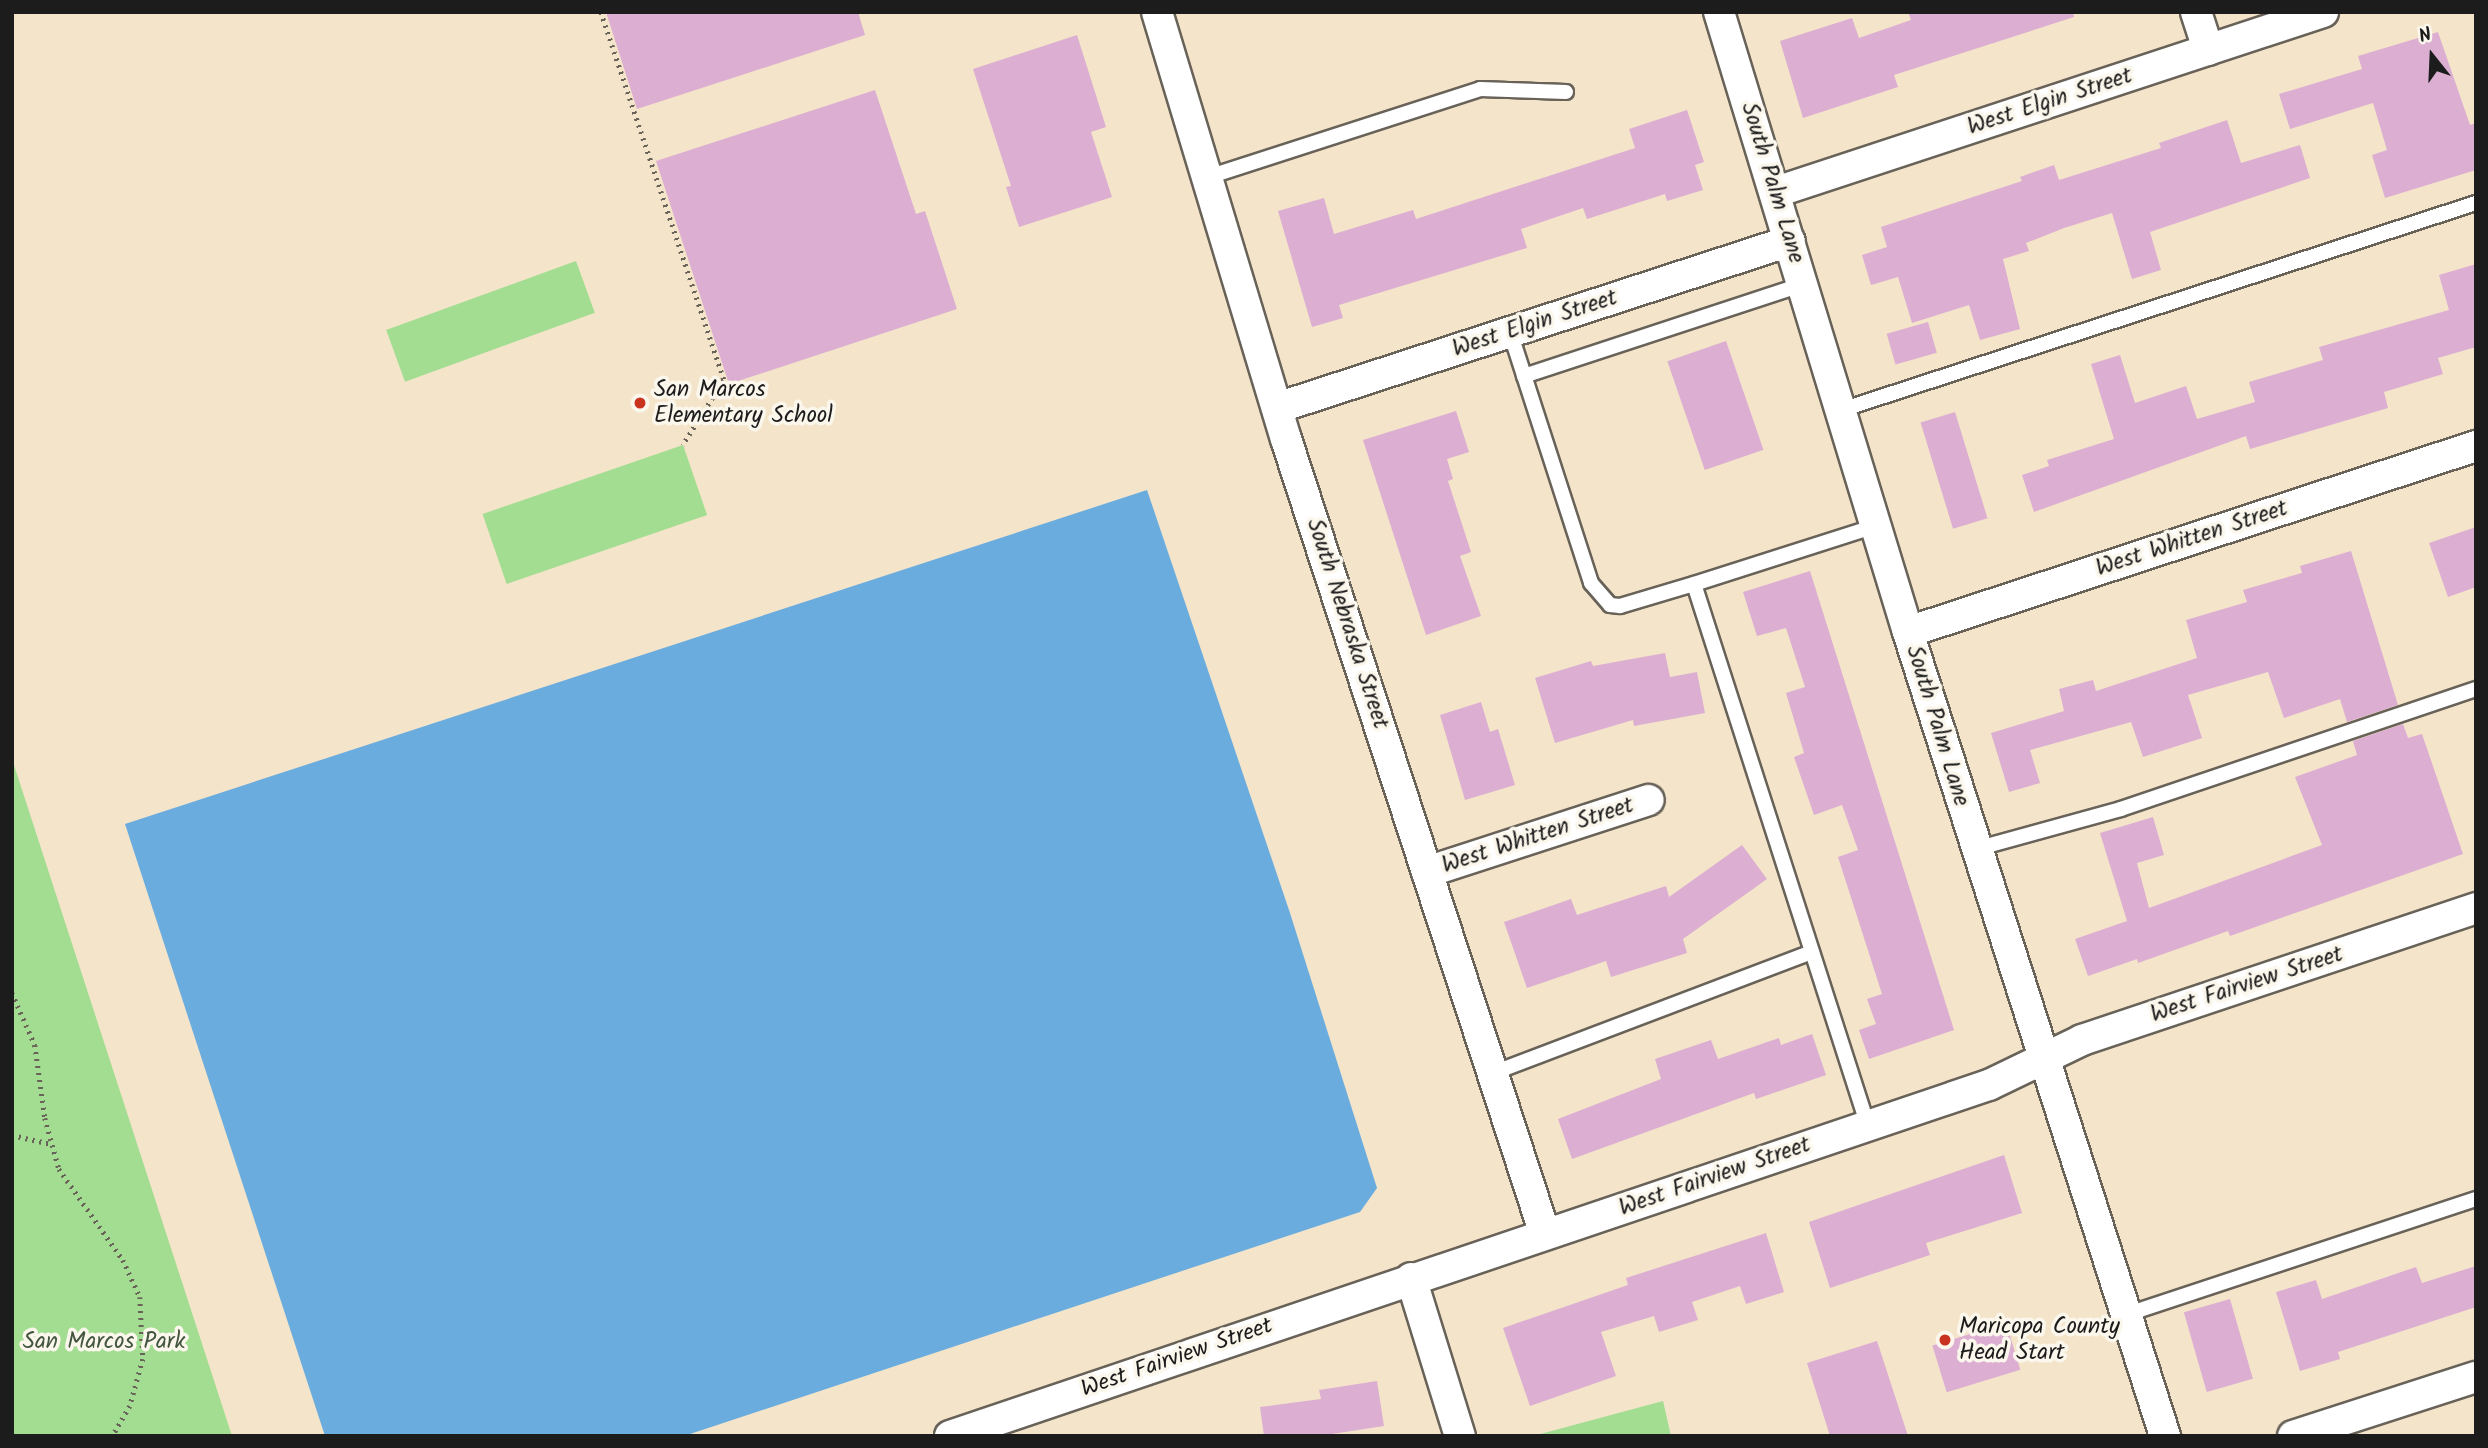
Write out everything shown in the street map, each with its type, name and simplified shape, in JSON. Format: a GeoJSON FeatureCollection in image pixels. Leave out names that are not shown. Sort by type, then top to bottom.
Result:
{"type":"FeatureCollection","features":[{"type":"Feature","properties":{"kind":"street","name":"South Nebraska Street"},"geometry":{"type":"LineString","coordinates":[[1157,12],[1280,407],[1286,439],[1545,1234]]}},
{"type":"Feature","properties":{"kind":"street","name":"South Palm Lane"},"geometry":{"type":"LineString","coordinates":[[1719,12],[1908,632],[2165,1436]]}},
{"type":"Feature","properties":{"kind":"street"},"geometry":{"type":"LineString","coordinates":[[2196,12],[2208,50]]}},
{"type":"Feature","properties":{"kind":"street","name":"West Elgin Street"},"geometry":{"type":"LineString","coordinates":[[1776,192],[2323,12]]}},
{"type":"Feature","properties":{"kind":"street","name":"West Elgin Street"},"geometry":{"type":"LineString","coordinates":[[1280,407],[1790,241]]}},
{"type":"Feature","properties":{"kind":"street","name":"West Whitten Street"},"geometry":{"type":"LineString","coordinates":[[1908,632],[2476,446]]}},
{"type":"Feature","properties":{"kind":"street","name":"West Whitten Street"},"geometry":{"type":"LineString","coordinates":[[1427,872],[1649,800]]}},
{"type":"Feature","properties":{"kind":"street","name":"West Fairview Street"},"geometry":{"type":"LineString","coordinates":[[950,1436],[1410,1278],[1989,1085],[2082,1040],[2476,908]]}},
{"type":"Feature","properties":{"kind":"street"},"geometry":{"type":"LineString","coordinates":[[1410,1278],[1460,1436]]}},
{"type":"Feature","properties":{"kind":"street"},"geometry":{"type":"LineString","coordinates":[[2292,1436],[2476,1377]]}},
{"type":"Feature","properties":{"kind":"lane"},"geometry":{"type":"LineString","coordinates":[[1208,177],[1480,89],[1566,92]]}},
{"type":"Feature","properties":{"kind":"lane"},"geometry":{"type":"LineString","coordinates":[[1841,410],[2476,203]]}},
{"type":"Feature","properties":{"kind":"lane"},"geometry":{"type":"LineString","coordinates":[[1524,376],[1803,284]]}},
{"type":"Feature","properties":{"kind":"lane"},"geometry":{"type":"LineString","coordinates":[[1510,332],[1591,583],[1610,605],[1620,606],[1876,526]]}},
{"type":"Feature","properties":{"kind":"lane"},"geometry":{"type":"LineString","coordinates":[[1694,584],[1868,1126]]}},
{"type":"Feature","properties":{"kind":"lane"},"geometry":{"type":"LineString","coordinates":[[1976,849],[2121,809],[2476,689]]}},
{"type":"Feature","properties":{"kind":"lane"},"geometry":{"type":"LineString","coordinates":[[1493,1073],[1812,952]]}},
{"type":"Feature","properties":{"kind":"lane"},"geometry":{"type":"LineString","coordinates":[[2125,1315],[2476,1199]]}},
{"type":"Feature","properties":{"kind":"path"},"geometry":{"type":"LineString","coordinates":[[601,12],[724,380],[683,445]]}},
{"type":"Feature","properties":{"kind":"path"},"geometry":{"type":"LineString","coordinates":[[12,993],[35,1045],[51,1144],[75,1197],[123,1259],[141,1297],[143,1359],[130,1406],[113,1436]]}},
{"type":"Feature","properties":{"kind":"path"},"geometry":{"type":"LineString","coordinates":[[12,1135],[51,1144]]}},
{"type":"Feature","properties":{"kind":"green space"},"geometry":{"type":"Polygon","coordinates":[[[576,261],[595,313],[405,382],[386,330],[576,261]]]}},
{"type":"Feature","properties":{"kind":"green space"},"geometry":{"type":"Polygon","coordinates":[[[683,445],[707,515],[507,584],[483,514],[683,445]]]}},
{"type":"Feature","properties":{"kind":"green space","name":"San Marcos Park"},"geometry":{"type":"Polygon","coordinates":[[[12,759],[232,1436],[12,1436],[12,759]]]}},
{"type":"Feature","properties":{"kind":"green space"},"geometry":{"type":"Polygon","coordinates":[[[1663,1401],[1671,1436],[1533,1436],[1663,1401]]]}},
{"type":"Feature","properties":{"kind":"water"},"geometry":{"type":"Polygon","coordinates":[[[1147,490],[1290,913],[1377,1188],[1360,1212],[684,1436],[325,1436],[125,824],[1147,490]]]}},
{"type":"Feature","properties":{"kind":"building"},"geometry":{"type":"Polygon","coordinates":[[[606,12],[858,12],[865,35],[637,109],[606,12]]]}},
{"type":"Feature","properties":{"kind":"building"},"geometry":{"type":"Polygon","coordinates":[[[1908,12],[2073,12],[2074,17],[1894,75],[1898,87],[1803,118],[1780,41],[1852,18],[1859,38],[1911,20],[1908,12]]]}},
{"type":"Feature","properties":{"kind":"building"},"geometry":{"type":"Polygon","coordinates":[[[2438,32],[2470,125],[2476,123],[2476,170],[2385,198],[2372,155],[2387,150],[2373,103],[2290,129],[2279,94],[2362,69],[2358,56],[2438,32]]]}},
{"type":"Feature","properties":{"kind":"building"},"geometry":{"type":"Polygon","coordinates":[[[1077,35],[1106,127],[1091,132],[1112,197],[1019,227],[1006,187],[1011,186],[973,69],[1077,35]]]}},
{"type":"Feature","properties":{"kind":"building"},"geometry":{"type":"Polygon","coordinates":[[[875,90],[916,214],[925,211],[957,309],[729,384],[656,161],[875,90]]]}},
{"type":"Feature","properties":{"kind":"building"},"geometry":{"type":"Polygon","coordinates":[[[1687,110],[1704,162],[1695,165],[1703,190],[1667,201],[1665,194],[1587,219],[1583,208],[1521,229],[1527,248],[1339,305],[1343,318],[1312,327],[1278,211],[1324,198],[1334,234],[1413,210],[1416,219],[1635,148],[1629,129],[1687,110]]]}},
{"type":"Feature","properties":{"kind":"building"},"geometry":{"type":"Polygon","coordinates":[[[2227,120],[2241,163],[2300,145],[2310,178],[2150,232],[2161,270],[2132,279],[2112,213],[2064,228],[2026,243],[2029,251],[2003,259],[2020,329],[1980,340],[1969,305],[1912,323],[1898,277],[1871,285],[1862,255],[1887,247],[1881,227],[2022,181],[2020,177],[2054,165],[2059,180],[2161,148],[2159,143],[2227,120]]]}},
{"type":"Feature","properties":{"kind":"building"},"geometry":{"type":"Polygon","coordinates":[[[2476,264],[2476,347],[2438,358],[2443,374],[2384,392],[2388,408],[2250,449],[2246,436],[2034,512],[2022,475],[2049,466],[2047,460],[2114,439],[2091,364],[2120,355],[2135,403],[2186,386],[2197,419],[2255,402],[2249,382],[2323,360],[2319,347],[2449,310],[2439,275],[2476,264]]]}},
{"type":"Feature","properties":{"kind":"building"},"geometry":{"type":"Polygon","coordinates":[[[1928,322],[1937,353],[1895,365],[1887,334],[1928,322]]]}},
{"type":"Feature","properties":{"kind":"building"},"geometry":{"type":"Polygon","coordinates":[[[1726,341],[1763,450],[1705,470],[1667,361],[1726,341]]]}},
{"type":"Feature","properties":{"kind":"building"},"geometry":{"type":"Polygon","coordinates":[[[1456,411],[1469,452],[1447,459],[1453,479],[1448,481],[1471,552],[1460,556],[1481,616],[1426,635],[1363,440],[1456,411]]]}},
{"type":"Feature","properties":{"kind":"building"},"geometry":{"type":"Polygon","coordinates":[[[1955,412],[1987,518],[1953,529],[1921,423],[1955,412]]]}},
{"type":"Feature","properties":{"kind":"building"},"geometry":{"type":"Polygon","coordinates":[[[2476,527],[2476,587],[2448,597],[2429,543],[2476,527]]]}},
{"type":"Feature","properties":{"kind":"building"},"geometry":{"type":"Polygon","coordinates":[[[2351,551],[2398,705],[2347,722],[2340,699],[2284,718],[2268,672],[2188,695],[2202,738],[2143,757],[2131,722],[2030,750],[2040,783],[2009,792],[1991,733],[2064,711],[2059,689],[2093,680],[2096,691],[2197,658],[2186,620],[2247,602],[2243,590],[2302,573],[2300,566],[2351,551]]]}},
{"type":"Feature","properties":{"kind":"building"},"geometry":{"type":"Polygon","coordinates":[[[1810,571],[1954,1030],[1869,1059],[1859,1030],[1876,1024],[1867,999],[1882,994],[1838,857],[1858,850],[1842,805],[1814,815],[1794,757],[1804,753],[1786,693],[1805,687],[1786,628],[1757,636],[1743,592],[1810,571]]]}},
{"type":"Feature","properties":{"kind":"building"},"geometry":{"type":"Polygon","coordinates":[[[1665,653],[1670,677],[1697,672],[1705,713],[1634,726],[1633,720],[1555,743],[1535,678],[1591,661],[1593,666],[1665,653]]]}},
{"type":"Feature","properties":{"kind":"building"},"geometry":{"type":"Polygon","coordinates":[[[1481,702],[1490,732],[1498,729],[1515,785],[1465,800],[1440,715],[1481,702]]]}},
{"type":"Feature","properties":{"kind":"building"},"geometry":{"type":"Polygon","coordinates":[[[2403,724],[2408,738],[2422,734],[2463,854],[2230,936],[2228,931],[2138,963],[2137,959],[2088,976],[2075,939],[2127,921],[2100,833],[2153,817],[2164,855],[2137,863],[2149,908],[2322,845],[2295,777],[2357,755],[2353,741],[2403,724]]]}},
{"type":"Feature","properties":{"kind":"building"},"geometry":{"type":"Polygon","coordinates":[[[1742,845],[1767,879],[1683,939],[1687,953],[1611,977],[1606,961],[1527,988],[1504,922],[1571,899],[1577,915],[1666,886],[1669,897],[1742,845]]]}},
{"type":"Feature","properties":{"kind":"building"},"geometry":{"type":"Polygon","coordinates":[[[1812,1034],[1826,1075],[1756,1099],[1754,1093],[1572,1159],[1558,1119],[1661,1079],[1655,1059],[1711,1040],[1718,1059],[1779,1038],[1781,1045],[1812,1034]]]}},
{"type":"Feature","properties":{"kind":"building"},"geometry":{"type":"Polygon","coordinates":[[[2004,1155],[2022,1213],[1926,1243],[1930,1255],[1830,1288],[1809,1222],[2004,1155]]]}},
{"type":"Feature","properties":{"kind":"building"},"geometry":{"type":"Polygon","coordinates":[[[1766,1233],[1784,1292],[1746,1304],[1740,1286],[1692,1302],[1698,1320],[1659,1332],[1654,1316],[1601,1332],[1616,1376],[1530,1406],[1503,1328],[1628,1285],[1626,1278],[1766,1233]]]}},
{"type":"Feature","properties":{"kind":"building"},"geometry":{"type":"Polygon","coordinates":[[[2476,1266],[2476,1307],[2338,1352],[2340,1359],[2300,1371],[2276,1292],[2316,1280],[2322,1299],[2416,1267],[2422,1283],[2476,1266]]]}},
{"type":"Feature","properties":{"kind":"building"},"geometry":{"type":"Polygon","coordinates":[[[2230,1299],[2253,1379],[2207,1392],[2184,1312],[2230,1299]]]}},
{"type":"Feature","properties":{"kind":"building"},"geometry":{"type":"Polygon","coordinates":[[[2006,1323],[2020,1370],[1947,1392],[1932,1346],[2006,1323]]]}},
{"type":"Feature","properties":{"kind":"building"},"geometry":{"type":"Polygon","coordinates":[[[1877,1341],[1908,1436],[1830,1436],[1807,1363],[1877,1341]]]}},
{"type":"Feature","properties":{"kind":"building"},"geometry":{"type":"Polygon","coordinates":[[[1377,1381],[1384,1426],[1319,1436],[1264,1436],[1260,1407],[1321,1399],[1319,1390],[1377,1381]]]}},
{"type":"Feature","properties":{"kind":"place","name":"San Marcos Elementary School"},"geometry":{"type":"Point","coordinates":[640,403]}},
{"type":"Feature","properties":{"kind":"place","name":"Maricopa County Head Start"},"geometry":{"type":"Point","coordinates":[1945,1340]}}]}
